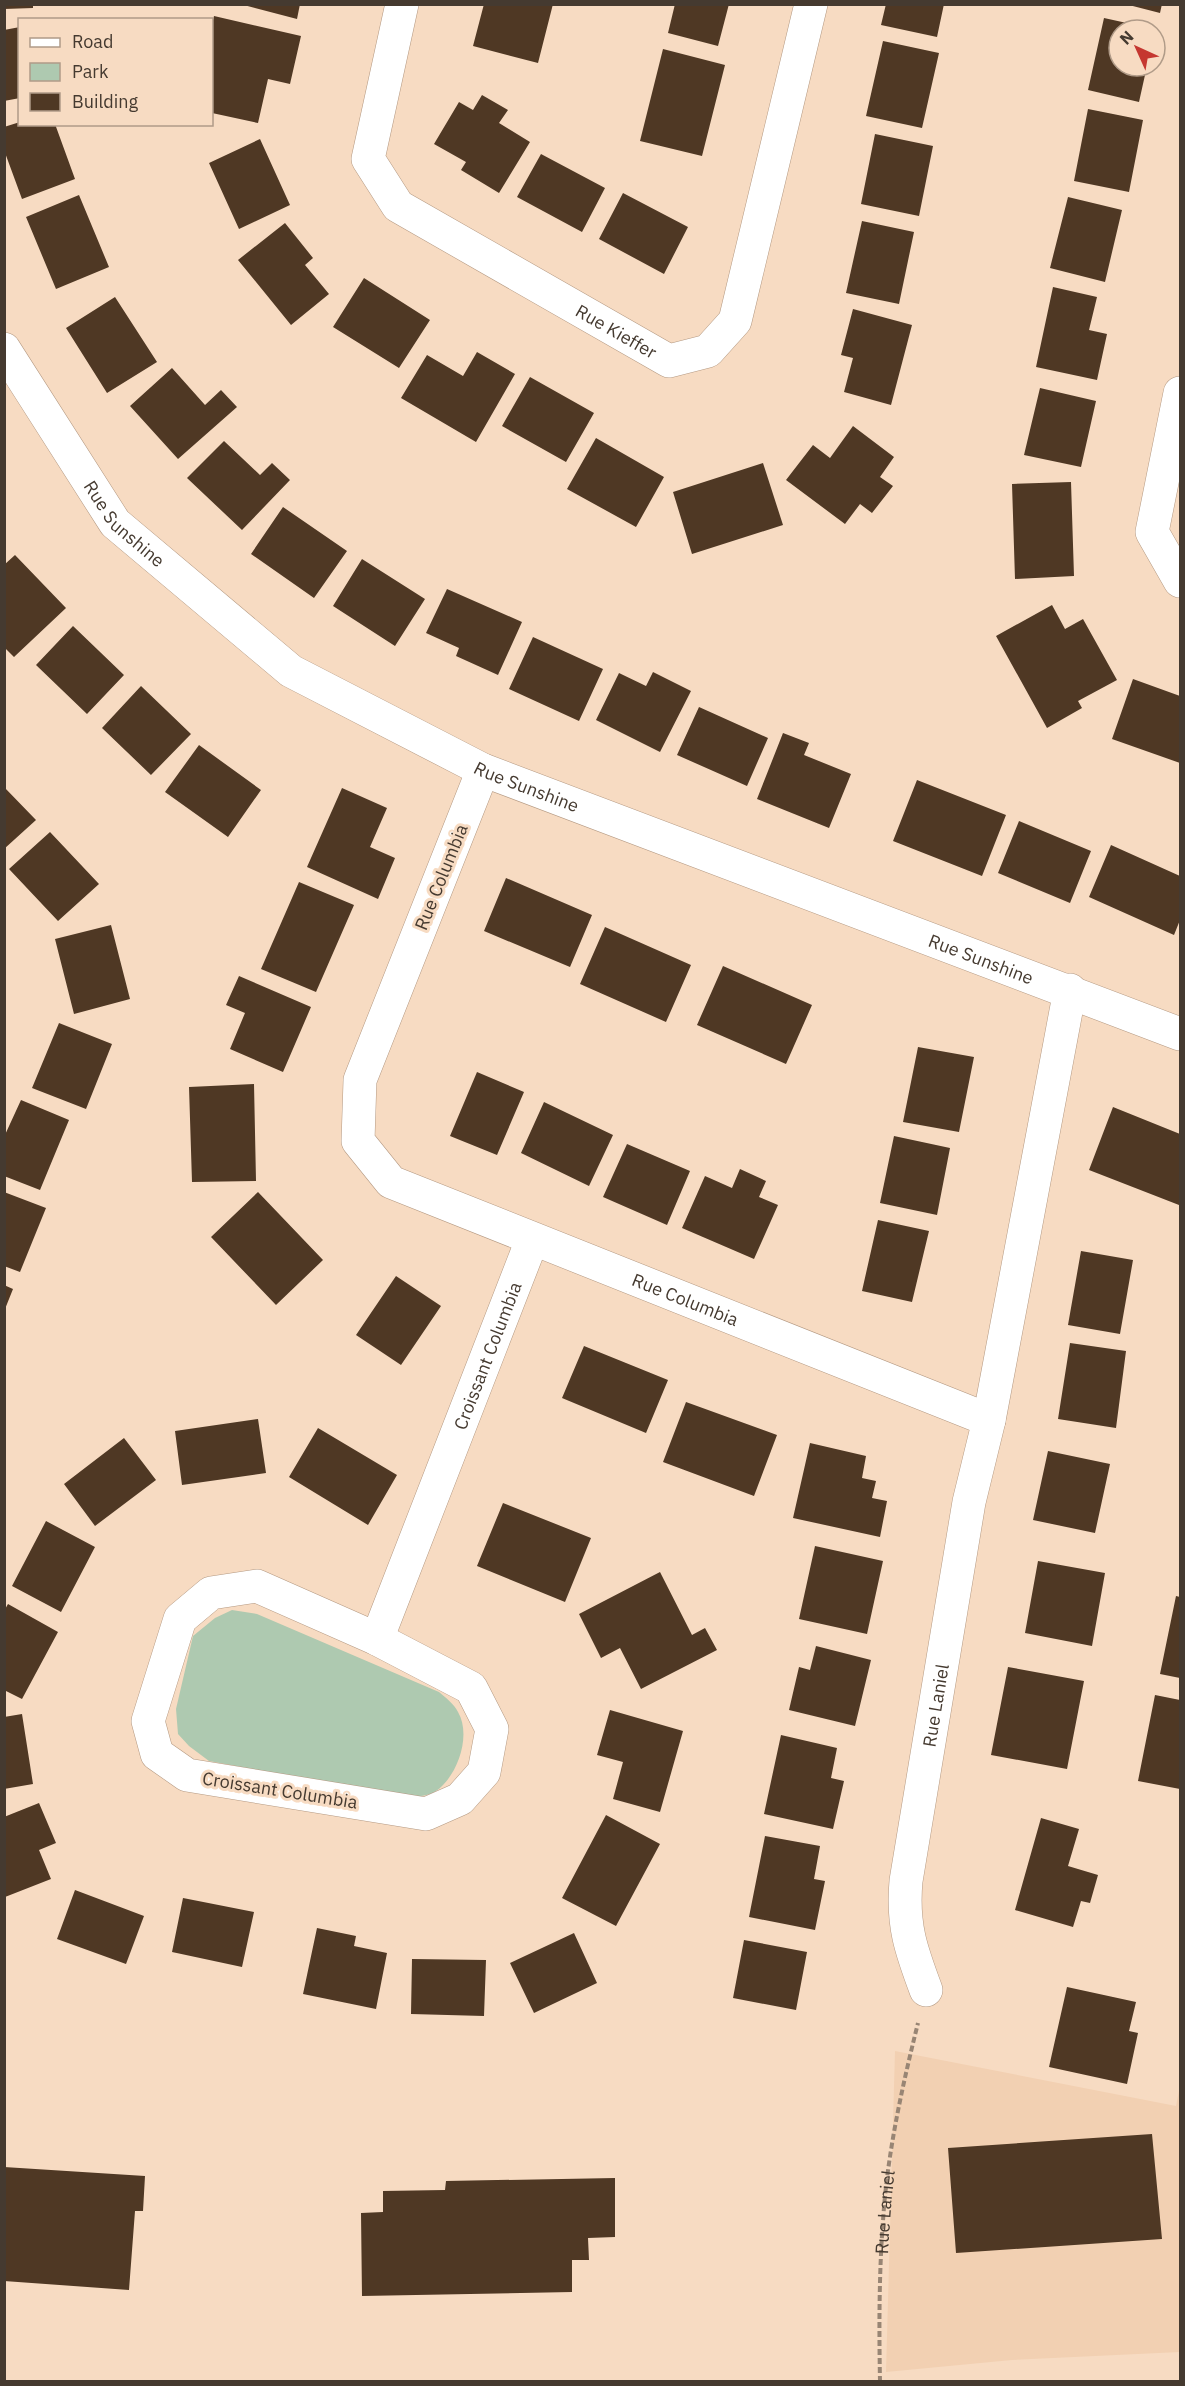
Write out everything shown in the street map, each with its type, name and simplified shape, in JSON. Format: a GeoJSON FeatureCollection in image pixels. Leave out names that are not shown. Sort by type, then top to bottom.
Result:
{"type":"FeatureCollection","features":[{"type":"Feature","properties":{"kind":"street","name":"Rue Kieffer"},"geometry":{"type":"LineString","coordinates":[[402,4],[368,159],[398,206],[669,361],[708,351],[735,321],[811,4]]}},
{"type":"Feature","properties":{"kind":"street","name":"Rue Sunshine"},"geometry":{"type":"LineString","coordinates":[[4,349],[115,524],[291,671],[483,770],[1070,990],[1180,1034]]}},
{"type":"Feature","properties":{"kind":"street"},"geometry":{"type":"LineString","coordinates":[[1180,393],[1152,532],[1180,581]]}},
{"type":"Feature","properties":{"kind":"street","name":"Rue Columbia"},"geometry":{"type":"LineString","coordinates":[[483,770],[360,1080],[358,1141],[391,1182],[989,1420]]}},
{"type":"Feature","properties":{"kind":"street"},"geometry":{"type":"LineString","coordinates":[[989,1420],[1070,990]]}},
{"type":"Feature","properties":{"kind":"street","name":"Croissant Columbia"},"geometry":{"type":"LineString","coordinates":[[376,1639],[532,1240]]}},
{"type":"Feature","properties":{"kind":"street","name":"Rue Laniel"},"geometry":{"type":"LineString","coordinates":[[927,1990],[908,1941],[904,1902],[906,1881],[969,1502],[989,1420]]}},
{"type":"Feature","properties":{"kind":"street","name":"Croissant Columbia"},"geometry":{"type":"LineString","coordinates":[[257,1586],[376,1639],[471,1688],[492,1729],[484,1772],[459,1799],[426,1814],[187,1775],[157,1754],[148,1721],[180,1619],[211,1593],[257,1586]]}},
{"type":"Feature","properties":{"kind":"path","name":"Rue Laniel"},"geometry":{"type":"LineString","coordinates":[[880,2382],[879,2291],[884,2212],[890,2156],[913,2046]]}},
{"type":"Feature","properties":{"kind":"shaded area"},"geometry":{"type":"Polygon","coordinates":[[[895,2051],[1176,2106],[1180,2086],[1180,2352],[1012,2360],[886,2372],[895,2051]]]}},
{"type":"Feature","properties":{"kind":"green space"},"geometry":{"type":"Polygon","coordinates":[[[232,1610],[257,1614],[439,1692],[450,1701],[462,1722],[463,1744],[456,1766],[444,1785],[433,1793],[409,1798],[209,1761],[189,1746],[178,1734],[176,1709],[193,1636],[215,1618],[232,1610]]]}},
{"type":"Feature","properties":{"kind":"building"},"geometry":{"type":"Polygon","coordinates":[[[4,4],[33,4],[33,8],[4,9],[4,4]]]}},
{"type":"Feature","properties":{"kind":"building"},"geometry":{"type":"Polygon","coordinates":[[[240,4],[300,4],[297,19],[240,4]]]}},
{"type":"Feature","properties":{"kind":"building"},"geometry":{"type":"Polygon","coordinates":[[[484,4],[553,4],[538,63],[473,46],[484,4]]]}},
{"type":"Feature","properties":{"kind":"building"},"geometry":{"type":"Polygon","coordinates":[[[675,4],[729,4],[718,46],[668,33],[675,4]]]}},
{"type":"Feature","properties":{"kind":"building"},"geometry":{"type":"Polygon","coordinates":[[[886,4],[944,4],[937,37],[881,25],[886,4]]]}},
{"type":"Feature","properties":{"kind":"building"},"geometry":{"type":"Polygon","coordinates":[[[1125,4],[1162,4],[1160,13],[1125,4]]]}},
{"type":"Feature","properties":{"kind":"building"},"geometry":{"type":"Polygon","coordinates":[[[214,16],[301,36],[290,84],[268,79],[258,123],[213,113],[214,16]]]}},
{"type":"Feature","properties":{"kind":"building"},"geometry":{"type":"Polygon","coordinates":[[[1104,18],[1107,19],[1107,78],[1144,78],[1139,102],[1088,90],[1104,18]]]}},
{"type":"Feature","properties":{"kind":"building"},"geometry":{"type":"Polygon","coordinates":[[[18,27],[18,98],[4,101],[4,30],[18,27]]]}},
{"type":"Feature","properties":{"kind":"building"},"geometry":{"type":"Polygon","coordinates":[[[883,41],[939,53],[922,128],[866,116],[883,41]]]}},
{"type":"Feature","properties":{"kind":"building"},"geometry":{"type":"Polygon","coordinates":[[[663,49],[725,65],[702,156],[640,141],[663,49]]]}},
{"type":"Feature","properties":{"kind":"building"},"geometry":{"type":"Polygon","coordinates":[[[482,95],[508,110],[499,123],[530,142],[499,193],[461,170],[466,162],[434,144],[459,102],[473,110],[482,95]]]}},
{"type":"Feature","properties":{"kind":"building"},"geometry":{"type":"Polygon","coordinates":[[[1088,109],[1143,120],[1129,192],[1074,181],[1088,109]]]}},
{"type":"Feature","properties":{"kind":"building"},"geometry":{"type":"Polygon","coordinates":[[[18,123],[18,126],[56,126],[75,179],[22,199],[4,150],[4,127],[18,123]]]}},
{"type":"Feature","properties":{"kind":"building"},"geometry":{"type":"Polygon","coordinates":[[[875,134],[933,146],[919,216],[861,204],[875,134]]]}},
{"type":"Feature","properties":{"kind":"building"},"geometry":{"type":"Polygon","coordinates":[[[260,139],[290,205],[239,229],[209,163],[260,139]]]}},
{"type":"Feature","properties":{"kind":"building"},"geometry":{"type":"Polygon","coordinates":[[[541,154],[605,188],[582,232],[517,197],[541,154]]]}},
{"type":"Feature","properties":{"kind":"building"},"geometry":{"type":"Polygon","coordinates":[[[623,193],[688,227],[664,274],[599,239],[623,193]]]}},
{"type":"Feature","properties":{"kind":"building"},"geometry":{"type":"Polygon","coordinates":[[[79,195],[109,267],[56,289],[26,217],[79,195]]]}},
{"type":"Feature","properties":{"kind":"building"},"geometry":{"type":"Polygon","coordinates":[[[1068,197],[1122,210],[1105,282],[1050,268],[1068,197]]]}},
{"type":"Feature","properties":{"kind":"building"},"geometry":{"type":"Polygon","coordinates":[[[862,221],[914,232],[899,304],[846,293],[862,221]]]}},
{"type":"Feature","properties":{"kind":"building"},"geometry":{"type":"Polygon","coordinates":[[[285,223],[313,258],[305,265],[329,294],[291,325],[238,260],[285,223]]]}},
{"type":"Feature","properties":{"kind":"building"},"geometry":{"type":"Polygon","coordinates":[[[364,278],[430,320],[399,368],[333,327],[364,278]]]}},
{"type":"Feature","properties":{"kind":"building"},"geometry":{"type":"Polygon","coordinates":[[[1053,287],[1097,297],[1089,330],[1107,334],[1097,380],[1036,367],[1053,287]]]}},
{"type":"Feature","properties":{"kind":"building"},"geometry":{"type":"Polygon","coordinates":[[[115,297],[157,362],[107,393],[66,328],[115,297]]]}},
{"type":"Feature","properties":{"kind":"building"},"geometry":{"type":"Polygon","coordinates":[[[853,309],[912,325],[891,405],[844,392],[853,358],[841,355],[853,309]]]}},
{"type":"Feature","properties":{"kind":"building"},"geometry":{"type":"Polygon","coordinates":[[[477,352],[515,374],[476,442],[401,398],[427,355],[463,376],[477,352]]]}},
{"type":"Feature","properties":{"kind":"building"},"geometry":{"type":"Polygon","coordinates":[[[172,368],[205,405],[221,390],[237,407],[178,459],[130,406],[172,368]]]}},
{"type":"Feature","properties":{"kind":"building"},"geometry":{"type":"Polygon","coordinates":[[[530,377],[594,413],[566,462],[502,426],[530,377]]]}},
{"type":"Feature","properties":{"kind":"building"},"geometry":{"type":"Polygon","coordinates":[[[1040,388],[1096,401],[1081,467],[1024,455],[1040,388]]]}},
{"type":"Feature","properties":{"kind":"building"},"geometry":{"type":"Polygon","coordinates":[[[853,426],[894,457],[880,477],[893,486],[872,513],[860,504],[845,524],[786,480],[813,445],[830,458],[853,426]]]}},
{"type":"Feature","properties":{"kind":"building"},"geometry":{"type":"Polygon","coordinates":[[[596,438],[664,477],[636,527],[567,489],[596,438]]]}},
{"type":"Feature","properties":{"kind":"building"},"geometry":{"type":"Polygon","coordinates":[[[224,441],[260,475],[272,463],[290,480],[242,530],[187,478],[224,441]]]}},
{"type":"Feature","properties":{"kind":"building"},"geometry":{"type":"Polygon","coordinates":[[[763,463],[783,525],[692,554],[673,492],[763,463]]]}},
{"type":"Feature","properties":{"kind":"building"},"geometry":{"type":"Polygon","coordinates":[[[1071,482],[1074,576],[1015,579],[1012,484],[1071,482]]]}},
{"type":"Feature","properties":{"kind":"building"},"geometry":{"type":"Polygon","coordinates":[[[283,507],[347,551],[314,598],[251,554],[283,507]]]}},
{"type":"Feature","properties":{"kind":"building"},"geometry":{"type":"Polygon","coordinates":[[[15,555],[66,608],[14,657],[4,647],[4,565],[15,555]]]}},
{"type":"Feature","properties":{"kind":"building"},"geometry":{"type":"Polygon","coordinates":[[[362,559],[425,599],[395,646],[333,606],[362,559]]]}},
{"type":"Feature","properties":{"kind":"building"},"geometry":{"type":"Polygon","coordinates":[[[447,589],[522,622],[498,675],[456,656],[459,648],[426,633],[447,589]]]}},
{"type":"Feature","properties":{"kind":"building"},"geometry":{"type":"Polygon","coordinates":[[[1052,605],[1065,629],[1083,619],[1117,680],[1078,701],[1082,708],[1047,728],[996,636],[1052,605]]]}},
{"type":"Feature","properties":{"kind":"building"},"geometry":{"type":"Polygon","coordinates":[[[73,626],[124,675],[87,714],[36,665],[73,626]]]}},
{"type":"Feature","properties":{"kind":"building"},"geometry":{"type":"Polygon","coordinates":[[[533,637],[603,669],[579,721],[509,689],[533,637]]]}},
{"type":"Feature","properties":{"kind":"building"},"geometry":{"type":"Polygon","coordinates":[[[653,672],[691,691],[660,752],[596,720],[619,673],[646,686],[653,672]]]}},
{"type":"Feature","properties":{"kind":"building"},"geometry":{"type":"Polygon","coordinates":[[[1133,679],[1180,696],[1180,763],[1112,739],[1133,679]]]}},
{"type":"Feature","properties":{"kind":"building"},"geometry":{"type":"Polygon","coordinates":[[[141,686],[191,734],[151,775],[102,728],[141,686]]]}},
{"type":"Feature","properties":{"kind":"building"},"geometry":{"type":"Polygon","coordinates":[[[699,707],[768,738],[747,786],[677,755],[699,707]]]}},
{"type":"Feature","properties":{"kind":"building"},"geometry":{"type":"Polygon","coordinates":[[[783,733],[809,743],[804,755],[851,774],[829,828],[757,799],[783,733]]]}},
{"type":"Feature","properties":{"kind":"building"},"geometry":{"type":"Polygon","coordinates":[[[199,745],[261,790],[228,837],[165,792],[199,745]]]}},
{"type":"Feature","properties":{"kind":"building"},"geometry":{"type":"Polygon","coordinates":[[[917,780],[1006,815],[982,876],[893,841],[917,780]]]}},
{"type":"Feature","properties":{"kind":"building"},"geometry":{"type":"Polygon","coordinates":[[[4,787],[36,820],[4,849],[4,787]]]}},
{"type":"Feature","properties":{"kind":"building"},"geometry":{"type":"Polygon","coordinates":[[[342,788],[387,808],[370,847],[395,858],[378,899],[307,867],[342,788]]]}},
{"type":"Feature","properties":{"kind":"building"},"geometry":{"type":"Polygon","coordinates":[[[1019,821],[1091,851],[1070,903],[998,873],[1019,821]]]}},
{"type":"Feature","properties":{"kind":"building"},"geometry":{"type":"Polygon","coordinates":[[[50,832],[99,884],[58,921],[9,869],[50,832]]]}},
{"type":"Feature","properties":{"kind":"building"},"geometry":{"type":"Polygon","coordinates":[[[1111,845],[1180,876],[1180,920],[1174,935],[1089,897],[1111,845]]]}},
{"type":"Feature","properties":{"kind":"building"},"geometry":{"type":"Polygon","coordinates":[[[506,878],[592,915],[570,967],[484,931],[506,878]]]}},
{"type":"Feature","properties":{"kind":"building"},"geometry":{"type":"Polygon","coordinates":[[[299,882],[354,905],[316,992],[261,969],[299,882]]]}},
{"type":"Feature","properties":{"kind":"building"},"geometry":{"type":"Polygon","coordinates":[[[111,925],[130,999],[74,1014],[55,939],[111,925]]]}},
{"type":"Feature","properties":{"kind":"building"},"geometry":{"type":"Polygon","coordinates":[[[605,927],[691,965],[666,1022],[580,984],[605,927]]]}},
{"type":"Feature","properties":{"kind":"building"},"geometry":{"type":"Polygon","coordinates":[[[723,966],[812,1005],[786,1064],[697,1025],[723,966]]]}},
{"type":"Feature","properties":{"kind":"building"},"geometry":{"type":"Polygon","coordinates":[[[239,976],[311,1007],[283,1072],[230,1049],[245,1013],[226,1005],[239,976]]]}},
{"type":"Feature","properties":{"kind":"building"},"geometry":{"type":"Polygon","coordinates":[[[59,1023],[112,1044],[86,1109],[32,1088],[59,1023]]]}},
{"type":"Feature","properties":{"kind":"building"},"geometry":{"type":"Polygon","coordinates":[[[918,1047],[974,1057],[959,1132],[903,1122],[918,1047]]]}},
{"type":"Feature","properties":{"kind":"building"},"geometry":{"type":"Polygon","coordinates":[[[477,1072],[524,1092],[497,1155],[450,1136],[477,1072]]]}},
{"type":"Feature","properties":{"kind":"building"},"geometry":{"type":"Polygon","coordinates":[[[254,1084],[256,1181],[192,1182],[189,1087],[254,1084]]]}},
{"type":"Feature","properties":{"kind":"building"},"geometry":{"type":"Polygon","coordinates":[[[21,1100],[69,1120],[40,1190],[4,1176],[4,1137],[21,1100]]]}},
{"type":"Feature","properties":{"kind":"building"},"geometry":{"type":"Polygon","coordinates":[[[544,1102],[613,1135],[589,1186],[521,1153],[544,1102]]]}},
{"type":"Feature","properties":{"kind":"building"},"geometry":{"type":"Polygon","coordinates":[[[1113,1107],[1180,1134],[1179,1205],[1089,1170],[1113,1107]]]}},
{"type":"Feature","properties":{"kind":"building"},"geometry":{"type":"Polygon","coordinates":[[[894,1136],[950,1148],[937,1215],[880,1203],[894,1136]]]}},
{"type":"Feature","properties":{"kind":"building"},"geometry":{"type":"Polygon","coordinates":[[[627,1144],[690,1171],[667,1225],[603,1197],[627,1144]]]}},
{"type":"Feature","properties":{"kind":"building"},"geometry":{"type":"Polygon","coordinates":[[[740,1169],[766,1181],[759,1197],[778,1205],[754,1259],[682,1228],[705,1176],[732,1188],[740,1169]]]}},
{"type":"Feature","properties":{"kind":"building"},"geometry":{"type":"Polygon","coordinates":[[[4,1192],[46,1208],[20,1272],[4,1266],[4,1192]]]}},
{"type":"Feature","properties":{"kind":"building"},"geometry":{"type":"Polygon","coordinates":[[[258,1192],[323,1260],[276,1305],[211,1237],[258,1192]]]}},
{"type":"Feature","properties":{"kind":"building"},"geometry":{"type":"Polygon","coordinates":[[[878,1220],[929,1231],[912,1302],[862,1291],[878,1220]]]}},
{"type":"Feature","properties":{"kind":"building"},"geometry":{"type":"Polygon","coordinates":[[[1081,1251],[1133,1260],[1120,1334],[1068,1325],[1081,1251]]]}},
{"type":"Feature","properties":{"kind":"building"},"geometry":{"type":"Polygon","coordinates":[[[396,1276],[441,1306],[401,1365],[356,1335],[396,1276]]]}},
{"type":"Feature","properties":{"kind":"building"},"geometry":{"type":"Polygon","coordinates":[[[4,1285],[13,1289],[5,1309],[4,1309],[4,1285]]]}},
{"type":"Feature","properties":{"kind":"building"},"geometry":{"type":"Polygon","coordinates":[[[1070,1343],[1126,1351],[1116,1428],[1058,1419],[1070,1343]]]}},
{"type":"Feature","properties":{"kind":"building"},"geometry":{"type":"Polygon","coordinates":[[[584,1346],[668,1380],[646,1433],[562,1398],[584,1346]]]}},
{"type":"Feature","properties":{"kind":"building"},"geometry":{"type":"Polygon","coordinates":[[[686,1402],[777,1435],[754,1496],[663,1462],[686,1402]]]}},
{"type":"Feature","properties":{"kind":"building"},"geometry":{"type":"Polygon","coordinates":[[[258,1419],[266,1473],[182,1485],[175,1431],[258,1419]]]}},
{"type":"Feature","properties":{"kind":"building"},"geometry":{"type":"Polygon","coordinates":[[[318,1428],[397,1475],[368,1525],[289,1477],[318,1428]]]}},
{"type":"Feature","properties":{"kind":"building"},"geometry":{"type":"Polygon","coordinates":[[[124,1438],[156,1480],[95,1526],[64,1484],[124,1438]]]}},
{"type":"Feature","properties":{"kind":"building"},"geometry":{"type":"Polygon","coordinates":[[[810,1443],[866,1456],[862,1478],[876,1481],[872,1498],[887,1501],[880,1537],[793,1518],[810,1443]]]}},
{"type":"Feature","properties":{"kind":"building"},"geometry":{"type":"Polygon","coordinates":[[[1048,1451],[1110,1464],[1095,1533],[1033,1520],[1048,1451]]]}},
{"type":"Feature","properties":{"kind":"building"},"geometry":{"type":"Polygon","coordinates":[[[503,1503],[591,1538],[565,1602],[477,1566],[503,1503]]]}},
{"type":"Feature","properties":{"kind":"building"},"geometry":{"type":"Polygon","coordinates":[[[46,1521],[95,1547],[61,1612],[12,1586],[46,1521]]]}},
{"type":"Feature","properties":{"kind":"building"},"geometry":{"type":"Polygon","coordinates":[[[815,1546],[883,1561],[867,1634],[799,1619],[815,1546]]]}},
{"type":"Feature","properties":{"kind":"building"},"geometry":{"type":"Polygon","coordinates":[[[1038,1561],[1105,1573],[1092,1646],[1025,1633],[1038,1561]]]}},
{"type":"Feature","properties":{"kind":"building"},"geometry":{"type":"Polygon","coordinates":[[[660,1572],[692,1635],[705,1628],[717,1650],[641,1689],[620,1648],[601,1658],[579,1614],[660,1572]]]}},
{"type":"Feature","properties":{"kind":"building"},"geometry":{"type":"Polygon","coordinates":[[[1176,1596],[1180,1597],[1180,1678],[1160,1674],[1176,1596]]]}},
{"type":"Feature","properties":{"kind":"building"},"geometry":{"type":"Polygon","coordinates":[[[8,1604],[58,1632],[22,1699],[4,1690],[4,1611],[8,1604]]]}},
{"type":"Feature","properties":{"kind":"building"},"geometry":{"type":"Polygon","coordinates":[[[816,1646],[871,1660],[855,1726],[789,1710],[799,1667],[810,1670],[816,1646]]]}},
{"type":"Feature","properties":{"kind":"building"},"geometry":{"type":"Polygon","coordinates":[[[1008,1667],[1084,1681],[1067,1769],[991,1755],[1008,1667]]]}},
{"type":"Feature","properties":{"kind":"building"},"geometry":{"type":"Polygon","coordinates":[[[1155,1695],[1180,1700],[1180,1789],[1138,1781],[1155,1695]]]}},
{"type":"Feature","properties":{"kind":"building"},"geometry":{"type":"Polygon","coordinates":[[[610,1710],[683,1731],[660,1812],[613,1799],[623,1762],[597,1755],[610,1710]]]}},
{"type":"Feature","properties":{"kind":"building"},"geometry":{"type":"Polygon","coordinates":[[[22,1714],[33,1784],[4,1789],[4,1717],[22,1714]]]}},
{"type":"Feature","properties":{"kind":"building"},"geometry":{"type":"Polygon","coordinates":[[[781,1735],[837,1748],[831,1778],[844,1781],[833,1829],[764,1814],[781,1735]]]}},
{"type":"Feature","properties":{"kind":"building"},"geometry":{"type":"Polygon","coordinates":[[[39,1803],[56,1843],[39,1850],[51,1879],[5,1897],[4,1817],[39,1803]]]}},
{"type":"Feature","properties":{"kind":"building"},"geometry":{"type":"Polygon","coordinates":[[[606,1815],[660,1844],[616,1926],[562,1898],[606,1815]]]}},
{"type":"Feature","properties":{"kind":"building"},"geometry":{"type":"Polygon","coordinates":[[[1041,1818],[1079,1829],[1068,1866],[1098,1875],[1090,1903],[1081,1901],[1073,1927],[1015,1910],[1041,1818]]]}},
{"type":"Feature","properties":{"kind":"building"},"geometry":{"type":"Polygon","coordinates":[[[765,1836],[820,1846],[814,1879],[825,1881],[815,1930],[749,1917],[765,1836]]]}},
{"type":"Feature","properties":{"kind":"building"},"geometry":{"type":"Polygon","coordinates":[[[75,1890],[144,1916],[126,1964],[57,1939],[75,1890]]]}},
{"type":"Feature","properties":{"kind":"building"},"geometry":{"type":"Polygon","coordinates":[[[183,1898],[254,1912],[242,1967],[172,1952],[183,1898]]]}},
{"type":"Feature","properties":{"kind":"building"},"geometry":{"type":"Polygon","coordinates":[[[317,1928],[356,1936],[354,1946],[387,1953],[376,2009],[303,1994],[317,1928]]]}},
{"type":"Feature","properties":{"kind":"building"},"geometry":{"type":"Polygon","coordinates":[[[574,1933],[597,1983],[534,2013],[510,1963],[574,1933]]]}},
{"type":"Feature","properties":{"kind":"building"},"geometry":{"type":"Polygon","coordinates":[[[744,1940],[807,1952],[796,2010],[733,1998],[744,1940]]]}},
{"type":"Feature","properties":{"kind":"building"},"geometry":{"type":"Polygon","coordinates":[[[412,1959],[486,1960],[484,2016],[411,2014],[412,1959]]]}},
{"type":"Feature","properties":{"kind":"building"},"geometry":{"type":"Polygon","coordinates":[[[1067,1987],[1136,2002],[1129,2031],[1138,2033],[1127,2084],[1049,2067],[1067,1987]]]}},
{"type":"Feature","properties":{"kind":"building"},"geometry":{"type":"Polygon","coordinates":[[[1152,2134],[1162,2239],[956,2253],[948,2148],[1152,2134]]]}},
{"type":"Feature","properties":{"kind":"building"},"geometry":{"type":"Polygon","coordinates":[[[4,2167],[145,2176],[143,2211],[135,2211],[129,2290],[4,2281],[4,2167]]]}},
{"type":"Feature","properties":{"kind":"building"},"geometry":{"type":"Polygon","coordinates":[[[615,2178],[615,2237],[588,2238],[589,2260],[572,2260],[572,2292],[362,2296],[361,2213],[383,2212],[383,2191],[445,2190],[446,2181],[615,2178]]]}}]}
